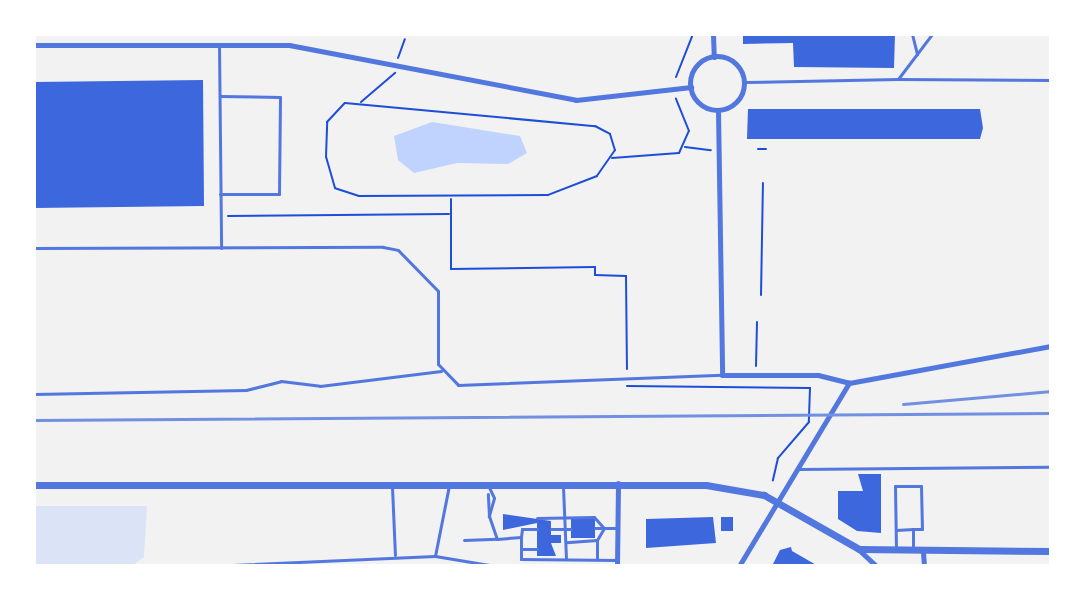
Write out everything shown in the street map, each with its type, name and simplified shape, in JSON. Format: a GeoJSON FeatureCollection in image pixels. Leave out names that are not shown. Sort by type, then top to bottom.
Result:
{"type":"FeatureCollection","features":[{"type":"Feature","properties":{"kind":"street"},"geometry":{"type":"LineString","coordinates":[[713,34],[714,57]]}},
{"type":"Feature","properties":{"kind":"street"},"geometry":{"type":"LineString","coordinates":[[34,45],[302,47],[576,100],[691,87]]}},
{"type":"Feature","properties":{"kind":"street"},"geometry":{"type":"LineString","coordinates":[[714,57],[732,61],[744,82],[738,100],[718,110],[697,101],[691,87],[695,68],[714,57]]}},
{"type":"Feature","properties":{"kind":"street"},"geometry":{"type":"LineString","coordinates":[[718,110],[722,375],[818,375],[849,383],[1051,346]]}},
{"type":"Feature","properties":{"kind":"street"},"geometry":{"type":"LineString","coordinates":[[739,566],[849,383]]}},
{"type":"Feature","properties":{"kind":"street"},"geometry":{"type":"LineString","coordinates":[[617,563],[618,483]]}},
{"type":"Feature","properties":{"kind":"street"},"geometry":{"type":"LineString","coordinates":[[34,485],[618,483],[720,486],[777,503],[859,549],[876,566]]}},
{"type":"Feature","properties":{"kind":"street"},"geometry":{"type":"LineString","coordinates":[[859,549],[897,552],[1051,551]]}},
{"type":"Feature","properties":{"kind":"street"},"geometry":{"type":"LineString","coordinates":[[923,552],[924,566]]}},
{"type":"Feature","properties":{"kind":"lane"},"geometry":{"type":"LineString","coordinates":[[912,34],[917,55]]}},
{"type":"Feature","properties":{"kind":"lane"},"geometry":{"type":"LineString","coordinates":[[898,79],[932,34]]}},
{"type":"Feature","properties":{"kind":"lane"},"geometry":{"type":"LineString","coordinates":[[219,45],[221,248]]}},
{"type":"Feature","properties":{"kind":"lane"},"geometry":{"type":"LineString","coordinates":[[744,82],[1051,80]]}},
{"type":"Feature","properties":{"kind":"lane"},"geometry":{"type":"LineString","coordinates":[[220,96],[280,97],[279,194],[220,194]]}},
{"type":"Feature","properties":{"kind":"lane"},"geometry":{"type":"LineString","coordinates":[[34,248],[398,250],[438,291],[441,371]]}},
{"type":"Feature","properties":{"kind":"lane"},"geometry":{"type":"LineString","coordinates":[[34,394],[246,390],[281,381],[320,386],[441,371],[458,385],[722,375]]}},
{"type":"Feature","properties":{"kind":"lane"},"geometry":{"type":"LineString","coordinates":[[796,469],[1051,467]]}},
{"type":"Feature","properties":{"kind":"lane"},"geometry":{"type":"LineString","coordinates":[[391,483],[396,556]]}},
{"type":"Feature","properties":{"kind":"lane"},"geometry":{"type":"LineString","coordinates":[[435,556],[449,483]]}},
{"type":"Feature","properties":{"kind":"lane"},"geometry":{"type":"LineString","coordinates":[[488,483],[489,516],[503,519]]}},
{"type":"Feature","properties":{"kind":"lane"},"geometry":{"type":"LineString","coordinates":[[563,483],[566,559]]}},
{"type":"Feature","properties":{"kind":"lane"},"geometry":{"type":"LineString","coordinates":[[896,530],[922,529],[921,486],[895,486],[896,530],[897,552]]}},
{"type":"Feature","properties":{"kind":"lane"},"geometry":{"type":"LineString","coordinates":[[537,518],[594,517],[604,528]]}},
{"type":"Feature","properties":{"kind":"lane"},"geometry":{"type":"LineString","coordinates":[[495,519],[497,539]]}},
{"type":"Feature","properties":{"kind":"lane"},"geometry":{"type":"LineString","coordinates":[[595,528],[617,528]]}},
{"type":"Feature","properties":{"kind":"lane"},"geometry":{"type":"LineString","coordinates":[[597,559],[597,540],[604,528]]}},
{"type":"Feature","properties":{"kind":"lane"},"geometry":{"type":"LineString","coordinates":[[537,529],[522,529],[521,559],[597,559],[617,563]]}},
{"type":"Feature","properties":{"kind":"lane"},"geometry":{"type":"LineString","coordinates":[[551,529],[571,529]]}},
{"type":"Feature","properties":{"kind":"lane"},"geometry":{"type":"LineString","coordinates":[[913,529],[913,552]]}},
{"type":"Feature","properties":{"kind":"lane"},"geometry":{"type":"LineString","coordinates":[[464,540],[521,537]]}},
{"type":"Feature","properties":{"kind":"lane"},"geometry":{"type":"LineString","coordinates":[[566,542],[597,540]]}},
{"type":"Feature","properties":{"kind":"lane"},"geometry":{"type":"LineString","coordinates":[[521,549],[537,549]]}},
{"type":"Feature","properties":{"kind":"lane"},"geometry":{"type":"LineString","coordinates":[[556,550],[566,550]]}},
{"type":"Feature","properties":{"kind":"lane"},"geometry":{"type":"LineString","coordinates":[[208,566],[234,560],[435,556],[495,566]]}},
{"type":"Feature","properties":{"kind":"lane"},"geometry":{"type":"LineString","coordinates":[[234,560],[234,566]]}},
{"type":"Feature","properties":{"kind":"path"},"geometry":{"type":"LineString","coordinates":[[676,77],[693,34]]}},
{"type":"Feature","properties":{"kind":"path"},"geometry":{"type":"LineString","coordinates":[[398,59],[405,39]]}},
{"type":"Feature","properties":{"kind":"path"},"geometry":{"type":"LineString","coordinates":[[361,103],[395,73]]}},
{"type":"Feature","properties":{"kind":"path"},"geometry":{"type":"LineString","coordinates":[[676,99],[689,131],[684,147]]}},
{"type":"Feature","properties":{"kind":"path"},"geometry":{"type":"LineString","coordinates":[[361,103],[595,126],[614,141],[612,158],[597,176],[548,195],[507,190],[451,197],[359,196],[335,188],[326,157],[327,122],[336,107],[361,103]]}},
{"type":"Feature","properties":{"kind":"path"},"geometry":{"type":"LineString","coordinates":[[612,158],[668,156],[684,147],[712,150]]}},
{"type":"Feature","properties":{"kind":"path"},"geometry":{"type":"LineString","coordinates":[[758,149],[766,149]]}},
{"type":"Feature","properties":{"kind":"path"},"geometry":{"type":"LineString","coordinates":[[761,295],[763,183]]}},
{"type":"Feature","properties":{"kind":"path"},"geometry":{"type":"LineString","coordinates":[[451,197],[451,269],[595,267],[595,275],[626,276],[627,369]]}},
{"type":"Feature","properties":{"kind":"path"},"geometry":{"type":"LineString","coordinates":[[221,216],[451,214]]}},
{"type":"Feature","properties":{"kind":"path"},"geometry":{"type":"LineString","coordinates":[[756,367],[757,322]]}},
{"type":"Feature","properties":{"kind":"path"},"geometry":{"type":"LineString","coordinates":[[627,382],[627,389],[810,388],[809,422],[778,458],[773,480]]}},
{"type":"Feature","properties":{"kind":"shaded area"},"geometry":{"type":"Polygon","coordinates":[[[34,506],[147,506],[144,557],[132,566],[34,566],[34,506]]]}},
{"type":"Feature","properties":{"kind":"water"},"geometry":{"type":"Polygon","coordinates":[[[432,122],[520,136],[527,153],[508,164],[457,163],[414,173],[398,160],[394,136],[432,122]]]}},
{"type":"Feature","properties":{"kind":"building"},"geometry":{"type":"Polygon","coordinates":[[[743,34],[895,34],[894,68],[794,67],[793,43],[743,44],[743,34]]]}},
{"type":"Feature","properties":{"kind":"building"},"geometry":{"type":"Polygon","coordinates":[[[203,80],[204,206],[34,208],[34,82],[203,80]]]}},
{"type":"Feature","properties":{"kind":"building"},"geometry":{"type":"Polygon","coordinates":[[[748,109],[980,109],[983,128],[980,139],[747,139],[748,109]]]}},
{"type":"Feature","properties":{"kind":"building"},"geometry":{"type":"Polygon","coordinates":[[[858,474],[881,474],[881,533],[857,531],[838,519],[838,491],[863,491],[858,474]]]}},
{"type":"Feature","properties":{"kind":"building"},"geometry":{"type":"Polygon","coordinates":[[[503,514],[551,521],[551,535],[561,535],[561,543],[551,543],[556,556],[537,556],[537,523],[503,530],[503,514]]]}},
{"type":"Feature","properties":{"kind":"building"},"geometry":{"type":"Polygon","coordinates":[[[713,517],[716,543],[646,548],[646,519],[713,517]]]}},
{"type":"Feature","properties":{"kind":"building"},"geometry":{"type":"Polygon","coordinates":[[[721,517],[733,517],[733,531],[721,531],[721,517]]]}},
{"type":"Feature","properties":{"kind":"building"},"geometry":{"type":"Polygon","coordinates":[[[571,519],[595,519],[595,538],[571,538],[571,519]]]}},
{"type":"Feature","properties":{"kind":"building"},"geometry":{"type":"Polygon","coordinates":[[[791,547],[792,551],[818,566],[772,566],[780,550],[791,547]]]}},
{"type":"Feature","properties":{"kind":"railway"},"geometry":{"type":"LineString","coordinates":[[903,404],[1051,391]]}},
{"type":"Feature","properties":{"kind":"railway"},"geometry":{"type":"LineString","coordinates":[[34,420],[1051,413]]}}]}
